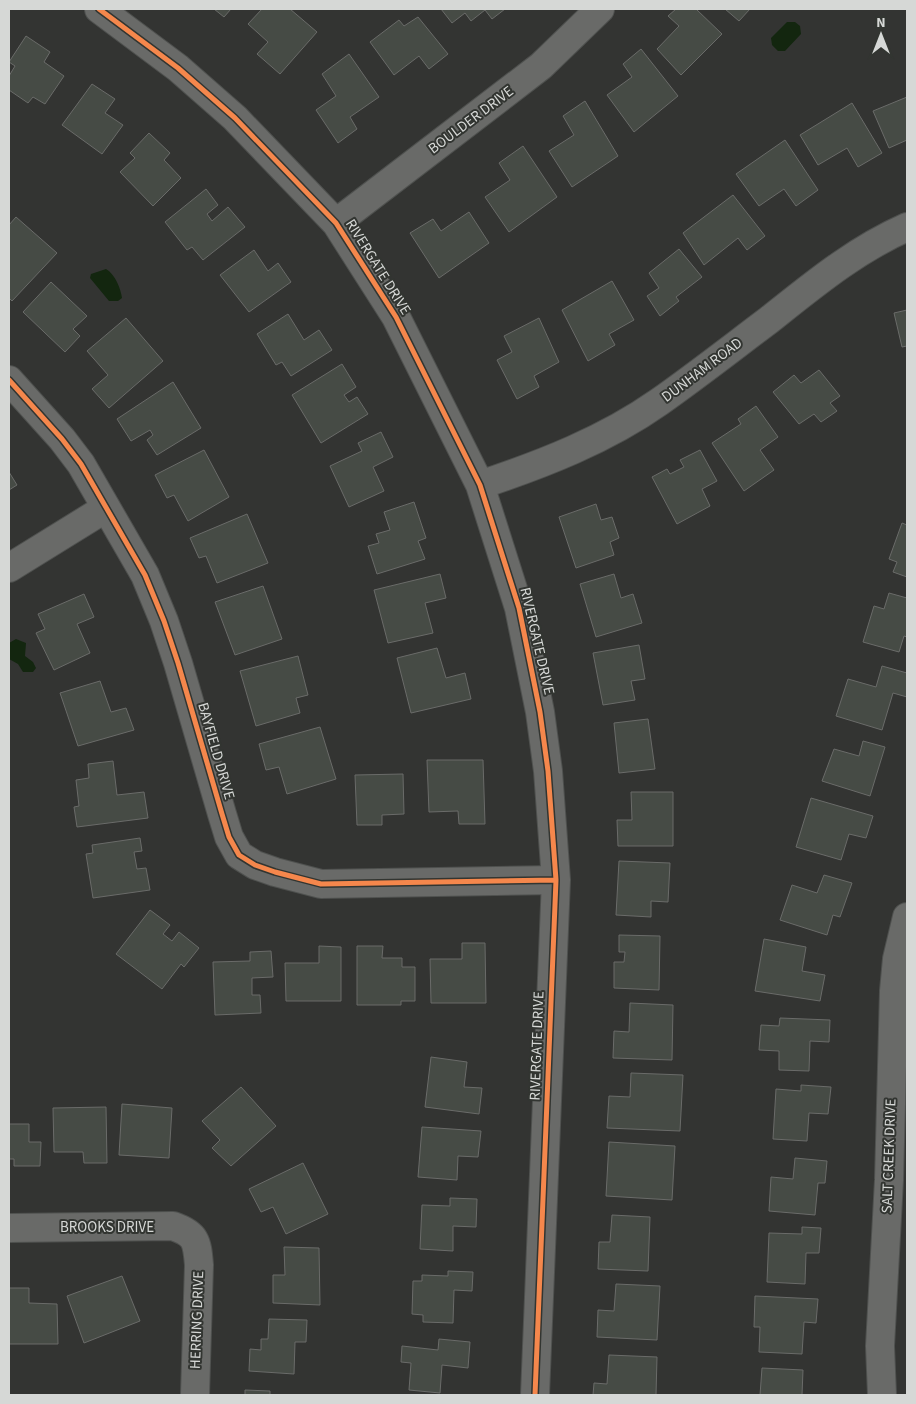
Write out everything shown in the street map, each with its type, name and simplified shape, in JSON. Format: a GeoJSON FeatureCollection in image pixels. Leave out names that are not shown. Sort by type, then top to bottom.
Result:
{"type":"FeatureCollection","features":[{"type":"Feature","properties":{"kind":"street","name":"RIVERGATE DRIVE"},"geometry":{"type":"LineString","coordinates":[[99,9],[178,68],[235,118],[336,223],[396,317],[480,485],[519,608],[540,712],[548,771],[556,880],[535,1395]]}},
{"type":"Feature","properties":{"kind":"street","name":"BOULDER DRIVE"},"geometry":{"type":"LineString","coordinates":[[336,223],[541,66],[600,9]]}},
{"type":"Feature","properties":{"kind":"street","name":"DUNHAM ROAD"},"geometry":{"type":"LineString","coordinates":[[480,485],[534,467],[628,421],[674,390],[826,274],[865,248],[907,227]]}},
{"type":"Feature","properties":{"kind":"street","name":"BAYFIELD DRIVE"},"geometry":{"type":"LineString","coordinates":[[9,380],[62,439],[80,464],[145,575],[164,621],[229,836],[239,855],[275,872],[321,884],[556,880]]}},
{"type":"Feature","properties":{"kind":"street"},"geometry":{"type":"LineString","coordinates":[[9,568],[106,508]]}},
{"type":"Feature","properties":{"kind":"street","name":"SALT CREEK DRIVE"},"geometry":{"type":"LineString","coordinates":[[882,1395],[880,1346],[898,1181],[894,991],[897,959],[907,917]]}},
{"type":"Feature","properties":{"kind":"street","name":"BROOKS DRIVE"},"geometry":{"type":"LineString","coordinates":[[9,1228],[173,1226],[188,1232],[197,1245]]}},
{"type":"Feature","properties":{"kind":"street","name":"HERRING DRIVE"},"geometry":{"type":"LineString","coordinates":[[195,1395],[199,1290],[197,1245]]}},
{"type":"Feature","properties":{"kind":"shaded area"},"geometry":{"type":"Polygon","coordinates":[[[787,22],[795,22],[800,26],[801,34],[785,51],[778,51],[772,45],[771,38],[787,22]]]}},
{"type":"Feature","properties":{"kind":"shaded area"},"geometry":{"type":"Polygon","coordinates":[[[106,269],[112,274],[119,286],[122,298],[118,301],[109,301],[90,278],[91,274],[106,269]]]}},
{"type":"Feature","properties":{"kind":"shaded area"},"geometry":{"type":"Polygon","coordinates":[[[16,639],[26,643],[25,656],[33,662],[36,668],[33,672],[23,672],[18,664],[9,659],[9,643],[16,639]]]}},
{"type":"Feature","properties":{"kind":"building"},"geometry":{"type":"Polygon","coordinates":[[[214,9],[231,9],[224,17],[214,9]]]}},
{"type":"Feature","properties":{"kind":"building"},"geometry":{"type":"Polygon","coordinates":[[[262,9],[290,9],[317,32],[280,74],[257,54],[268,42],[248,24],[262,9]]]}},
{"type":"Feature","properties":{"kind":"building"},"geometry":{"type":"Polygon","coordinates":[[[441,9],[505,9],[492,19],[485,10],[471,21],[465,13],[452,23],[441,9]]]}},
{"type":"Feature","properties":{"kind":"building"},"geometry":{"type":"Polygon","coordinates":[[[676,9],[696,9],[722,34],[681,75],[657,49],[679,26],[668,16],[676,9]]]}},
{"type":"Feature","properties":{"kind":"building"},"geometry":{"type":"Polygon","coordinates":[[[725,9],[750,9],[739,21],[725,9]]]}},
{"type":"Feature","properties":{"kind":"building"},"geometry":{"type":"Polygon","coordinates":[[[418,17],[448,54],[429,69],[419,56],[394,75],[370,42],[399,20],[404,26],[418,17]]]}},
{"type":"Feature","properties":{"kind":"building"},"geometry":{"type":"Polygon","coordinates":[[[26,36],[50,52],[44,62],[64,76],[45,104],[33,97],[28,103],[9,90],[9,76],[15,66],[9,62],[26,36]]]}},
{"type":"Feature","properties":{"kind":"building"},"geometry":{"type":"Polygon","coordinates":[[[641,49],[678,96],[634,132],[607,95],[632,77],[623,64],[641,49]]]}},
{"type":"Feature","properties":{"kind":"building"},"geometry":{"type":"Polygon","coordinates":[[[349,54],[379,97],[350,117],[357,129],[338,143],[316,110],[336,96],[322,74],[349,54]]]}},
{"type":"Feature","properties":{"kind":"building"},"geometry":{"type":"Polygon","coordinates":[[[92,84],[115,99],[105,113],[123,125],[102,154],[62,125],[92,84]]]}},
{"type":"Feature","properties":{"kind":"building"},"geometry":{"type":"Polygon","coordinates":[[[907,97],[907,140],[889,148],[873,111],[907,97]]]}},
{"type":"Feature","properties":{"kind":"building"},"geometry":{"type":"Polygon","coordinates":[[[585,101],[618,156],[572,187],[549,151],[574,135],[563,116],[585,101]]]}},
{"type":"Feature","properties":{"kind":"building"},"geometry":{"type":"Polygon","coordinates":[[[852,103],[882,153],[858,167],[847,148],[818,165],[800,135],[852,103]]]}},
{"type":"Feature","properties":{"kind":"building"},"geometry":{"type":"Polygon","coordinates":[[[149,133],[170,153],[164,160],[181,178],[153,206],[120,172],[135,158],[130,153],[149,133]]]}},
{"type":"Feature","properties":{"kind":"building"},"geometry":{"type":"Polygon","coordinates":[[[785,140],[818,190],[796,206],[784,189],[759,206],[736,174],[785,140]]]}},
{"type":"Feature","properties":{"kind":"building"},"geometry":{"type":"Polygon","coordinates":[[[523,146],[557,197],[509,232],[485,197],[510,180],[499,163],[523,146]]]}},
{"type":"Feature","properties":{"kind":"building"},"geometry":{"type":"Polygon","coordinates":[[[206,189],[218,205],[207,214],[212,221],[228,207],[245,227],[203,260],[192,247],[187,250],[165,222],[206,189]]]}},
{"type":"Feature","properties":{"kind":"building"},"geometry":{"type":"Polygon","coordinates":[[[733,195],[765,236],[747,250],[738,238],[704,265],[683,233],[733,195]]]}},
{"type":"Feature","properties":{"kind":"building"},"geometry":{"type":"Polygon","coordinates":[[[469,212],[489,243],[439,278],[410,233],[433,219],[441,231],[469,212]]]}},
{"type":"Feature","properties":{"kind":"building"},"geometry":{"type":"Polygon","coordinates":[[[16,217],[57,253],[12,301],[9,298],[9,225],[16,217]]]}},
{"type":"Feature","properties":{"kind":"building"},"geometry":{"type":"Polygon","coordinates":[[[679,249],[702,277],[676,297],[679,301],[660,316],[647,296],[659,288],[649,273],[679,249]]]}},
{"type":"Feature","properties":{"kind":"building"},"geometry":{"type":"Polygon","coordinates":[[[254,250],[268,271],[278,263],[291,282],[249,312],[220,275],[254,250]]]}},
{"type":"Feature","properties":{"kind":"building"},"geometry":{"type":"Polygon","coordinates":[[[612,281],[634,320],[609,334],[615,345],[588,361],[562,310],[612,281]]]}},
{"type":"Feature","properties":{"kind":"building"},"geometry":{"type":"Polygon","coordinates":[[[51,282],[87,316],[73,329],[80,336],[65,352],[23,312],[51,282]]]}},
{"type":"Feature","properties":{"kind":"building"},"geometry":{"type":"Polygon","coordinates":[[[907,310],[907,346],[902,347],[894,313],[907,310]]]}},
{"type":"Feature","properties":{"kind":"building"},"geometry":{"type":"Polygon","coordinates":[[[288,314],[304,340],[319,330],[332,350],[291,376],[282,362],[276,365],[257,334],[288,314]]]}},
{"type":"Feature","properties":{"kind":"building"},"geometry":{"type":"Polygon","coordinates":[[[126,318],[163,361],[109,408],[92,389],[108,375],[87,351],[126,318]]]}},
{"type":"Feature","properties":{"kind":"building"},"geometry":{"type":"Polygon","coordinates":[[[539,318],[559,362],[534,376],[539,387],[517,399],[497,360],[512,352],[504,336],[539,318]]]}},
{"type":"Feature","properties":{"kind":"building"},"geometry":{"type":"Polygon","coordinates":[[[342,364],[356,387],[344,395],[349,402],[357,397],[368,414],[321,443],[292,395],[342,364]]]}},
{"type":"Feature","properties":{"kind":"building"},"geometry":{"type":"Polygon","coordinates":[[[819,370],[840,396],[830,403],[837,411],[821,422],[814,414],[799,424],[773,392],[794,375],[801,383],[819,370]]]}},
{"type":"Feature","properties":{"kind":"building"},"geometry":{"type":"Polygon","coordinates":[[[173,382],[201,428],[157,455],[147,440],[153,435],[150,430],[131,441],[117,419],[173,382]]]}},
{"type":"Feature","properties":{"kind":"building"},"geometry":{"type":"Polygon","coordinates":[[[756,406],[778,437],[760,450],[774,470],[744,491],[712,443],[741,424],[738,419],[756,406]]]}},
{"type":"Feature","properties":{"kind":"building"},"geometry":{"type":"Polygon","coordinates":[[[381,432],[393,457],[373,467],[384,491],[349,507],[330,466],[362,451],[358,443],[381,432]]]}},
{"type":"Feature","properties":{"kind":"building"},"geometry":{"type":"Polygon","coordinates":[[[204,450],[229,497],[188,521],[174,495],[167,498],[155,475],[204,450]]]}},
{"type":"Feature","properties":{"kind":"building"},"geometry":{"type":"Polygon","coordinates":[[[700,450],[717,481],[702,489],[710,506],[677,524],[652,477],[667,469],[670,474],[684,467],[680,460],[700,450]]]}},
{"type":"Feature","properties":{"kind":"building"},"geometry":{"type":"Polygon","coordinates":[[[9,472],[17,485],[9,490],[9,472]]]}},
{"type":"Feature","properties":{"kind":"building"},"geometry":{"type":"Polygon","coordinates":[[[414,502],[426,538],[418,541],[425,559],[377,574],[368,546],[379,543],[376,534],[390,530],[384,512],[414,502]]]}},
{"type":"Feature","properties":{"kind":"building"},"geometry":{"type":"Polygon","coordinates":[[[596,504],[601,520],[612,517],[619,538],[610,542],[614,555],[576,568],[559,517],[596,504]]]}},
{"type":"Feature","properties":{"kind":"building"},"geometry":{"type":"Polygon","coordinates":[[[247,514],[268,563],[217,583],[206,556],[199,558],[190,538],[247,514]]]}},
{"type":"Feature","properties":{"kind":"building"},"geometry":{"type":"Polygon","coordinates":[[[902,523],[907,525],[907,577],[893,572],[897,562],[889,559],[902,523]]]}},
{"type":"Feature","properties":{"kind":"building"},"geometry":{"type":"Polygon","coordinates":[[[440,574],[446,598],[425,603],[433,633],[388,643],[374,590],[440,574]]]}},
{"type":"Feature","properties":{"kind":"building"},"geometry":{"type":"Polygon","coordinates":[[[614,574],[621,598],[633,594],[642,623],[596,637],[580,584],[614,574]]]}},
{"type":"Feature","properties":{"kind":"building"},"geometry":{"type":"Polygon","coordinates":[[[263,586],[282,639],[235,655],[215,602],[263,586]]]}},
{"type":"Feature","properties":{"kind":"building"},"geometry":{"type":"Polygon","coordinates":[[[889,593],[907,598],[907,637],[904,636],[899,652],[863,642],[874,606],[884,609],[889,593]]]}},
{"type":"Feature","properties":{"kind":"building"},"geometry":{"type":"Polygon","coordinates":[[[84,594],[94,617],[77,624],[90,653],[54,670],[36,633],[45,629],[38,614],[84,594]]]}},
{"type":"Feature","properties":{"kind":"building"},"geometry":{"type":"Polygon","coordinates":[[[639,645],[645,679],[631,681],[635,700],[603,705],[593,653],[639,645]]]}},
{"type":"Feature","properties":{"kind":"building"},"geometry":{"type":"Polygon","coordinates":[[[437,648],[446,678],[465,673],[471,699],[411,713],[397,658],[437,648]]]}},
{"type":"Feature","properties":{"kind":"building"},"geometry":{"type":"Polygon","coordinates":[[[298,656],[308,695],[296,698],[300,713],[256,726],[240,671],[298,656]]]}},
{"type":"Feature","properties":{"kind":"building"},"geometry":{"type":"Polygon","coordinates":[[[882,666],[907,673],[907,697],[893,693],[882,730],[836,716],[848,679],[876,687],[882,666]]]}},
{"type":"Feature","properties":{"kind":"building"},"geometry":{"type":"Polygon","coordinates":[[[100,681],[111,712],[126,708],[134,730],[78,746],[60,693],[100,681]]]}},
{"type":"Feature","properties":{"kind":"building"},"geometry":{"type":"Polygon","coordinates":[[[648,719],[655,769],[619,773],[614,723],[648,719]]]}},
{"type":"Feature","properties":{"kind":"building"},"geometry":{"type":"Polygon","coordinates":[[[320,727],[336,779],[287,794],[279,767],[266,770],[259,744],[320,727]]]}},
{"type":"Feature","properties":{"kind":"building"},"geometry":{"type":"Polygon","coordinates":[[[863,741],[885,747],[870,796],[822,781],[834,749],[859,756],[863,741]]]}},
{"type":"Feature","properties":{"kind":"building"},"geometry":{"type":"Polygon","coordinates":[[[427,760],[483,760],[485,824],[459,824],[458,811],[429,812],[427,760]]]}},
{"type":"Feature","properties":{"kind":"building"},"geometry":{"type":"Polygon","coordinates":[[[113,761],[117,795],[144,792],[148,818],[77,827],[74,807],[79,806],[76,780],[89,778],[88,764],[113,761]]]}},
{"type":"Feature","properties":{"kind":"building"},"geometry":{"type":"Polygon","coordinates":[[[403,774],[404,814],[382,815],[382,825],[357,825],[355,775],[403,774]]]}},
{"type":"Feature","properties":{"kind":"building"},"geometry":{"type":"Polygon","coordinates":[[[631,792],[673,792],[673,846],[618,846],[617,820],[632,820],[631,792]]]}},
{"type":"Feature","properties":{"kind":"building"},"geometry":{"type":"Polygon","coordinates":[[[811,798],[873,816],[866,838],[849,834],[841,860],[796,847],[811,798]]]}},
{"type":"Feature","properties":{"kind":"building"},"geometry":{"type":"Polygon","coordinates":[[[140,838],[142,851],[134,852],[137,869],[146,868],[150,890],[93,898],[86,854],[93,853],[92,845],[140,838]]]}},
{"type":"Feature","properties":{"kind":"building"},"geometry":{"type":"Polygon","coordinates":[[[619,861],[670,863],[668,902],[651,901],[651,917],[616,915],[619,861]]]}},
{"type":"Feature","properties":{"kind":"building"},"geometry":{"type":"Polygon","coordinates":[[[824,875],[852,883],[840,917],[833,915],[827,935],[780,920],[792,885],[817,893],[824,875]]]}},
{"type":"Feature","properties":{"kind":"building"},"geometry":{"type":"Polygon","coordinates":[[[150,910],[170,925],[163,934],[172,941],[179,932],[199,948],[184,967],[181,964],[162,989],[116,954],[150,910]]]}},
{"type":"Feature","properties":{"kind":"building"},"geometry":{"type":"Polygon","coordinates":[[[619,935],[660,936],[659,990],[614,988],[614,962],[624,962],[625,952],[619,952],[619,935]]]}},
{"type":"Feature","properties":{"kind":"building"},"geometry":{"type":"Polygon","coordinates":[[[764,939],[806,947],[802,971],[825,975],[820,1001],[755,991],[764,939]]]}},
{"type":"Feature","properties":{"kind":"building"},"geometry":{"type":"Polygon","coordinates":[[[462,943],[485,943],[486,1003],[431,1003],[430,959],[462,959],[462,943]]]}},
{"type":"Feature","properties":{"kind":"building"},"geometry":{"type":"Polygon","coordinates":[[[319,946],[341,947],[341,1001],[286,1001],[285,963],[319,963],[319,946]]]}},
{"type":"Feature","properties":{"kind":"building"},"geometry":{"type":"Polygon","coordinates":[[[357,946],[383,946],[382,958],[402,958],[402,967],[415,967],[415,1001],[401,1001],[401,1005],[357,1005],[357,946]]]}},
{"type":"Feature","properties":{"kind":"building"},"geometry":{"type":"Polygon","coordinates":[[[271,951],[273,977],[252,978],[252,995],[260,995],[261,1013],[215,1015],[213,962],[250,961],[250,952],[271,951]]]}},
{"type":"Feature","properties":{"kind":"building"},"geometry":{"type":"Polygon","coordinates":[[[630,1003],[673,1005],[672,1060],[613,1058],[614,1031],[629,1032],[630,1003]]]}},
{"type":"Feature","properties":{"kind":"building"},"geometry":{"type":"Polygon","coordinates":[[[780,1018],[830,1020],[829,1042],[810,1041],[809,1071],[779,1070],[779,1051],[759,1050],[761,1025],[779,1026],[780,1018]]]}},
{"type":"Feature","properties":{"kind":"building"},"geometry":{"type":"Polygon","coordinates":[[[431,1057],[467,1062],[464,1087],[482,1088],[479,1114],[425,1107],[431,1057]]]}},
{"type":"Feature","properties":{"kind":"building"},"geometry":{"type":"Polygon","coordinates":[[[631,1073],[683,1075],[680,1131],[607,1128],[609,1096],[630,1097],[631,1073]]]}},
{"type":"Feature","properties":{"kind":"building"},"geometry":{"type":"Polygon","coordinates":[[[801,1085],[831,1087],[828,1114],[809,1113],[807,1141],[773,1139],[776,1089],[801,1091],[801,1085]]]}},
{"type":"Feature","properties":{"kind":"building"},"geometry":{"type":"Polygon","coordinates":[[[241,1087],[276,1126],[231,1166],[212,1148],[220,1140],[202,1121],[241,1087]]]}},
{"type":"Feature","properties":{"kind":"building"},"geometry":{"type":"Polygon","coordinates":[[[122,1104],[172,1108],[169,1158],[119,1155],[122,1104]]]}},
{"type":"Feature","properties":{"kind":"building"},"geometry":{"type":"Polygon","coordinates":[[[106,1107],[107,1163],[84,1163],[83,1152],[54,1152],[53,1108],[106,1107]]]}},
{"type":"Feature","properties":{"kind":"building"},"geometry":{"type":"Polygon","coordinates":[[[9,1124],[29,1124],[29,1142],[41,1142],[40,1166],[14,1166],[14,1159],[9,1159],[9,1124]]]}},
{"type":"Feature","properties":{"kind":"building"},"geometry":{"type":"Polygon","coordinates":[[[422,1127],[481,1131],[478,1157],[458,1156],[457,1180],[418,1177],[422,1127]]]}},
{"type":"Feature","properties":{"kind":"building"},"geometry":{"type":"Polygon","coordinates":[[[609,1142],[675,1146],[672,1200],[606,1196],[609,1142]]]}},
{"type":"Feature","properties":{"kind":"building"},"geometry":{"type":"Polygon","coordinates":[[[795,1158],[827,1161],[825,1183],[818,1183],[815,1215],[769,1211],[771,1177],[793,1179],[795,1158]]]}},
{"type":"Feature","properties":{"kind":"building"},"geometry":{"type":"Polygon","coordinates":[[[303,1163],[328,1214],[286,1234],[273,1207],[261,1212],[249,1189],[303,1163]]]}},
{"type":"Feature","properties":{"kind":"building"},"geometry":{"type":"Polygon","coordinates":[[[450,1198],[477,1199],[476,1227],[453,1226],[453,1251],[420,1249],[422,1205],[450,1206],[450,1198]]]}},
{"type":"Feature","properties":{"kind":"building"},"geometry":{"type":"Polygon","coordinates":[[[612,1215],[650,1217],[648,1271],[598,1269],[599,1242],[610,1242],[612,1215]]]}},
{"type":"Feature","properties":{"kind":"building"},"geometry":{"type":"Polygon","coordinates":[[[802,1227],[821,1228],[819,1253],[806,1253],[805,1284],[767,1282],[769,1233],[802,1234],[802,1227]]]}},
{"type":"Feature","properties":{"kind":"building"},"geometry":{"type":"Polygon","coordinates":[[[284,1247],[319,1248],[320,1305],[273,1303],[273,1275],[285,1275],[284,1247]]]}},
{"type":"Feature","properties":{"kind":"building"},"geometry":{"type":"Polygon","coordinates":[[[448,1271],[473,1272],[472,1291],[454,1290],[453,1323],[423,1322],[423,1315],[412,1314],[413,1281],[422,1281],[422,1275],[448,1276],[448,1271]]]}},
{"type":"Feature","properties":{"kind":"building"},"geometry":{"type":"Polygon","coordinates":[[[122,1276],[140,1321],[84,1343],[67,1296],[122,1276]]]}},
{"type":"Feature","properties":{"kind":"building"},"geometry":{"type":"Polygon","coordinates":[[[616,1284],[660,1286],[657,1340],[597,1337],[598,1310],[614,1311],[616,1284]]]}},
{"type":"Feature","properties":{"kind":"building"},"geometry":{"type":"Polygon","coordinates":[[[9,1288],[29,1288],[29,1303],[57,1304],[58,1344],[9,1344],[9,1288]]]}},
{"type":"Feature","properties":{"kind":"building"},"geometry":{"type":"Polygon","coordinates":[[[755,1296],[818,1299],[816,1323],[804,1322],[802,1354],[759,1352],[760,1327],[754,1327],[755,1296]]]}},
{"type":"Feature","properties":{"kind":"building"},"geometry":{"type":"Polygon","coordinates":[[[269,1319],[307,1320],[306,1342],[295,1342],[294,1374],[249,1371],[250,1349],[261,1350],[261,1339],[268,1339],[269,1319]]]}},
{"type":"Feature","properties":{"kind":"building"},"geometry":{"type":"Polygon","coordinates":[[[439,1339],[470,1342],[468,1368],[442,1365],[440,1393],[409,1390],[411,1363],[401,1362],[402,1346],[438,1350],[439,1339]]]}},
{"type":"Feature","properties":{"kind":"building"},"geometry":{"type":"Polygon","coordinates":[[[609,1355],[657,1357],[656,1395],[593,1395],[594,1383],[607,1384],[609,1355]]]}},
{"type":"Feature","properties":{"kind":"building"},"geometry":{"type":"Polygon","coordinates":[[[762,1368],[803,1370],[802,1395],[760,1395],[762,1368]]]}},
{"type":"Feature","properties":{"kind":"building"},"geometry":{"type":"Polygon","coordinates":[[[245,1390],[270,1391],[270,1395],[245,1395],[245,1390]]]}},
{"type":"Feature","properties":{"kind":"cycle path"},"geometry":{"type":"LineString","coordinates":[[99,9],[178,68],[235,118],[336,223],[396,317],[480,485],[519,608],[540,712],[548,771],[556,880],[535,1395]]}},
{"type":"Feature","properties":{"kind":"cycle path"},"geometry":{"type":"LineString","coordinates":[[9,380],[62,439],[81,464],[145,575],[164,621],[178,663],[229,837],[239,855],[255,865],[321,884],[556,880]]}}]}
